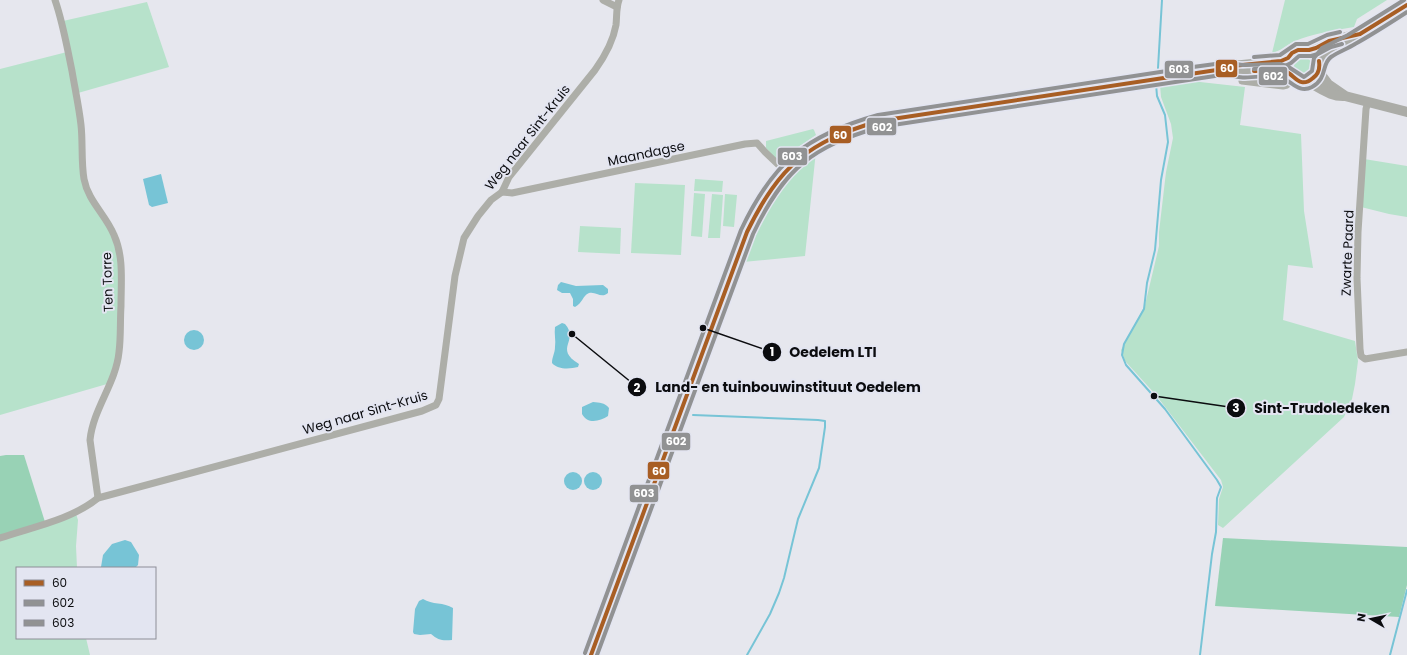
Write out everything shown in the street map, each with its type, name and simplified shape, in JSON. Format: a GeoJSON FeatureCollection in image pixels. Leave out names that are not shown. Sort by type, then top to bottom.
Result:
{"type":"FeatureCollection","features":[{"type":"Feature","properties":{"kind":"main road"},"geometry":{"type":"LineString","coordinates":[[1319,61],[1326,53],[1351,40],[1407,4]]}},
{"type":"Feature","properties":{"kind":"main road"},"geometry":{"type":"LineString","coordinates":[[1290,76],[1287,64],[1288,58],[1292,53],[1298,50],[1309,50],[1329,41],[1360,34]]}},
{"type":"Feature","properties":{"kind":"main road"},"geometry":{"type":"LineString","coordinates":[[1309,50],[1316,54],[1319,61],[1319,72],[1328,84],[1342,92],[1345,96]]}},
{"type":"Feature","properties":{"kind":"main road"},"geometry":{"type":"LineString","coordinates":[[1245,68],[1288,58]]}},
{"type":"Feature","properties":{"kind":"main road"},"geometry":{"type":"LineString","coordinates":[[591,655],[747,232],[766,195],[785,171],[808,151],[837,134],[857,126],[879,121],[1230,68],[1232,66],[1279,70],[1299,82],[1308,82],[1330,94],[1345,96],[1407,112]]}},
{"type":"Feature","properties":{"kind":"main road"},"geometry":{"type":"LineString","coordinates":[[1308,82],[1319,72]]}},
{"type":"Feature","properties":{"kind":"street","name":"Ten Torre"},"geometry":{"type":"LineString","coordinates":[[56,0],[67,47],[81,124],[84,179],[90,197],[113,232],[118,243],[121,264],[119,353],[114,374],[93,422],[90,440],[98,498]]}},
{"type":"Feature","properties":{"kind":"street"},"geometry":{"type":"LineString","coordinates":[[603,0],[618,3]]}},
{"type":"Feature","properties":{"kind":"street","name":"Weg naar Sint-Kruis"},"geometry":{"type":"LineString","coordinates":[[0,538],[61,518],[83,508],[98,498],[422,411],[436,405],[441,388],[455,276],[464,238],[478,216],[491,200],[502,192],[509,177],[595,70],[611,44],[617,19],[618,3]]}},
{"type":"Feature","properties":{"kind":"street"},"geometry":{"type":"LineString","coordinates":[[1245,68],[1242,81],[1283,86],[1287,85],[1290,76]]}},
{"type":"Feature","properties":{"kind":"street","name":"Zwarte Paard"},"geometry":{"type":"LineString","coordinates":[[1368,102],[1366,110],[1358,232],[1357,278],[1361,356],[1365,359],[1407,352]]}},
{"type":"Feature","properties":{"kind":"street","name":"Maandagse"},"geometry":{"type":"LineString","coordinates":[[502,192],[512,193],[745,144],[757,143],[785,171]]}},
{"type":"Feature","properties":{"kind":"green space"},"geometry":{"type":"Polygon","coordinates":[[[1285,0],[1387,0],[1357,19],[1354,27],[1324,32],[1292,43],[1272,53],[1285,0]]]}},
{"type":"Feature","properties":{"kind":"green space"},"geometry":{"type":"Polygon","coordinates":[[[147,2],[169,67],[78,93],[63,21],[147,2]]]}},
{"type":"Feature","properties":{"kind":"green space"},"geometry":{"type":"Polygon","coordinates":[[[67,52],[79,124],[83,182],[106,224],[119,254],[117,358],[107,384],[0,415],[0,69],[67,52]]]}},
{"type":"Feature","properties":{"kind":"green space"},"geometry":{"type":"Polygon","coordinates":[[[1303,57],[1309,60],[1312,66],[1309,72],[1303,75],[1297,72],[1294,66],[1297,60],[1303,57]]]}},
{"type":"Feature","properties":{"kind":"green space"},"geometry":{"type":"Polygon","coordinates":[[[1191,81],[1245,87],[1240,125],[1301,134],[1304,211],[1313,268],[1288,265],[1283,320],[1355,341],[1358,361],[1352,399],[1344,417],[1223,528],[1218,525],[1219,499],[1223,487],[1221,480],[1156,395],[1125,361],[1121,350],[1145,305],[1159,246],[1159,232],[1166,172],[1173,138],[1171,124],[1161,97],[1160,85],[1191,81]]]}},
{"type":"Feature","properties":{"kind":"green space"},"geometry":{"type":"Polygon","coordinates":[[[813,129],[816,135],[798,147],[781,162],[778,162],[766,148],[766,141],[813,129]]]}},
{"type":"Feature","properties":{"kind":"green space"},"geometry":{"type":"Polygon","coordinates":[[[816,151],[805,256],[743,262],[752,237],[767,205],[792,173],[816,151]]]}},
{"type":"Feature","properties":{"kind":"green space"},"geometry":{"type":"Polygon","coordinates":[[[1364,159],[1407,166],[1407,217],[1361,207],[1364,159]]]}},
{"type":"Feature","properties":{"kind":"green space"},"geometry":{"type":"Polygon","coordinates":[[[695,179],[723,181],[722,192],[694,191],[695,179]]]}},
{"type":"Feature","properties":{"kind":"green space"},"geometry":{"type":"Polygon","coordinates":[[[635,183],[685,185],[681,255],[631,253],[635,183]]]}},
{"type":"Feature","properties":{"kind":"green space"},"geometry":{"type":"Polygon","coordinates":[[[694,193],[705,194],[702,237],[691,236],[694,193]]]}},
{"type":"Feature","properties":{"kind":"green space"},"geometry":{"type":"Polygon","coordinates":[[[712,194],[723,195],[720,238],[708,238],[712,194]]]}},
{"type":"Feature","properties":{"kind":"green space"},"geometry":{"type":"Polygon","coordinates":[[[725,194],[737,195],[734,227],[723,226],[725,194]]]}},
{"type":"Feature","properties":{"kind":"green space"},"geometry":{"type":"Polygon","coordinates":[[[580,226],[621,228],[620,254],[578,252],[580,226]]]}},
{"type":"Feature","properties":{"kind":"green space"},"geometry":{"type":"Polygon","coordinates":[[[24,455],[45,522],[0,537],[0,456],[24,455]]]}},
{"type":"Feature","properties":{"kind":"green space"},"geometry":{"type":"Polygon","coordinates":[[[76,514],[78,520],[76,546],[77,567],[16,567],[16,639],[86,639],[90,655],[0,655],[0,538],[76,514]]]}},
{"type":"Feature","properties":{"kind":"green space"},"geometry":{"type":"Polygon","coordinates":[[[1223,538],[1407,547],[1407,585],[1399,617],[1215,606],[1223,538]]]}},
{"type":"Feature","properties":{"kind":"water"},"geometry":{"type":"Polygon","coordinates":[[[161,174],[168,203],[152,207],[149,205],[143,179],[161,174]]]}},
{"type":"Feature","properties":{"kind":"water"},"geometry":{"type":"Polygon","coordinates":[[[561,282],[576,286],[603,285],[608,289],[608,293],[601,295],[589,293],[580,304],[575,307],[573,306],[573,299],[570,293],[562,293],[557,290],[558,285],[561,282]]]}},
{"type":"Feature","properties":{"kind":"water"},"geometry":{"type":"Polygon","coordinates":[[[562,323],[565,324],[569,330],[570,335],[567,349],[568,353],[579,364],[578,367],[561,368],[552,363],[555,349],[555,327],[562,323]]]}},
{"type":"Feature","properties":{"kind":"water"},"geometry":{"type":"Polygon","coordinates":[[[194,330],[201,333],[204,340],[201,347],[194,350],[187,347],[184,340],[187,333],[194,330]]]}},
{"type":"Feature","properties":{"kind":"water"},"geometry":{"type":"Polygon","coordinates":[[[593,402],[602,403],[607,406],[609,408],[608,416],[594,421],[587,420],[582,414],[582,407],[593,402]]]}},
{"type":"Feature","properties":{"kind":"water"},"geometry":{"type":"Polygon","coordinates":[[[573,472],[579,475],[582,481],[579,487],[573,490],[567,487],[564,481],[567,475],[573,472]]]}},
{"type":"Feature","properties":{"kind":"water"},"geometry":{"type":"Polygon","coordinates":[[[593,472],[599,475],[602,481],[599,487],[593,490],[587,487],[584,481],[587,475],[593,472]]]}},
{"type":"Feature","properties":{"kind":"water"},"geometry":{"type":"Polygon","coordinates":[[[125,540],[131,542],[139,555],[138,565],[136,567],[101,567],[103,555],[112,544],[125,540]]]}},
{"type":"Feature","properties":{"kind":"water"},"geometry":{"type":"Polygon","coordinates":[[[423,599],[453,608],[452,640],[440,640],[431,634],[414,634],[415,609],[419,601],[423,599]]]}},
{"type":"Feature","properties":{"kind":"waterway"},"geometry":{"type":"LineString","coordinates":[[1158,68],[1162,0]]}},
{"type":"Feature","properties":{"kind":"waterway"},"geometry":{"type":"LineString","coordinates":[[1156,84],[1157,96],[1165,115],[1168,142],[1161,180],[1155,250],[1147,283],[1144,309],[1124,344],[1122,355],[1126,365],[1165,409],[1221,487],[1217,498],[1216,532],[1200,655]]}},
{"type":"Feature","properties":{"kind":"waterway"},"geometry":{"type":"LineString","coordinates":[[693,415],[825,421],[819,468],[798,519],[784,578],[770,614],[747,655]]}},
{"type":"Feature","properties":{"kind":"waterway"},"geometry":{"type":"LineString","coordinates":[[1390,655],[1407,590]]}},
{"type":"Feature","properties":{"kind":"transit line","name":"603"},"geometry":{"type":"LineString","coordinates":[[585,653],[741,230],[753,206],[766,186],[779,169],[794,154],[811,142],[831,132],[878,115],[1193,67],[1230,62],[1243,65],[1280,64],[1287,66],[1304,77],[1312,71],[1314,58],[1322,48],[1348,35],[1404,0]]}},
{"type":"Feature","properties":{"kind":"transit line","name":"60"},"geometry":{"type":"LineString","coordinates":[[591,655],[747,232],[772,189],[799,159],[833,138],[879,121],[1230,68],[1232,66],[1281,61],[1288,58],[1292,53],[1298,50],[1309,50],[1329,41],[1360,34],[1407,5]]}},
{"type":"Feature","properties":{"kind":"transit line","name":"602"},"geometry":{"type":"LineString","coordinates":[[597,655],[753,234],[776,193],[802,164],[835,143],[880,127],[1228,74],[1239,77],[1276,76],[1281,77],[1302,89],[1307,89],[1312,87],[1320,80],[1326,63],[1331,57],[1352,46],[1407,12]]}},
{"type":"Feature","properties":{"kind":"transit line","name":"603"},"geometry":{"type":"LineString","coordinates":[[1254,57],[1280,55],[1296,44],[1308,44],[1327,35],[1340,32]]}},
{"type":"Feature","properties":{"kind":"transit line","name":"602"},"geometry":{"type":"LineString","coordinates":[[1254,69],[1283,67],[1291,63],[1299,56],[1311,56],[1342,44]]}},
{"type":"Feature","properties":{"kind":"transit line","name":"60"},"geometry":{"type":"LineString","coordinates":[[1254,71],[1280,69],[1287,72],[1297,80],[1304,82],[1317,75],[1319,61]]}},
{"type":"Feature","properties":{"kind":"place","name":"Oedelem LTI"},"geometry":{"type":"Point","coordinates":[703,328]}},
{"type":"Feature","properties":{"kind":"place","name":"Land- en tuinbouwinstituut Oedelem"},"geometry":{"type":"Point","coordinates":[572,334]}},
{"type":"Feature","properties":{"kind":"place","name":"Sint-Trudoledeken"},"geometry":{"type":"Point","coordinates":[1154,396]}}]}
